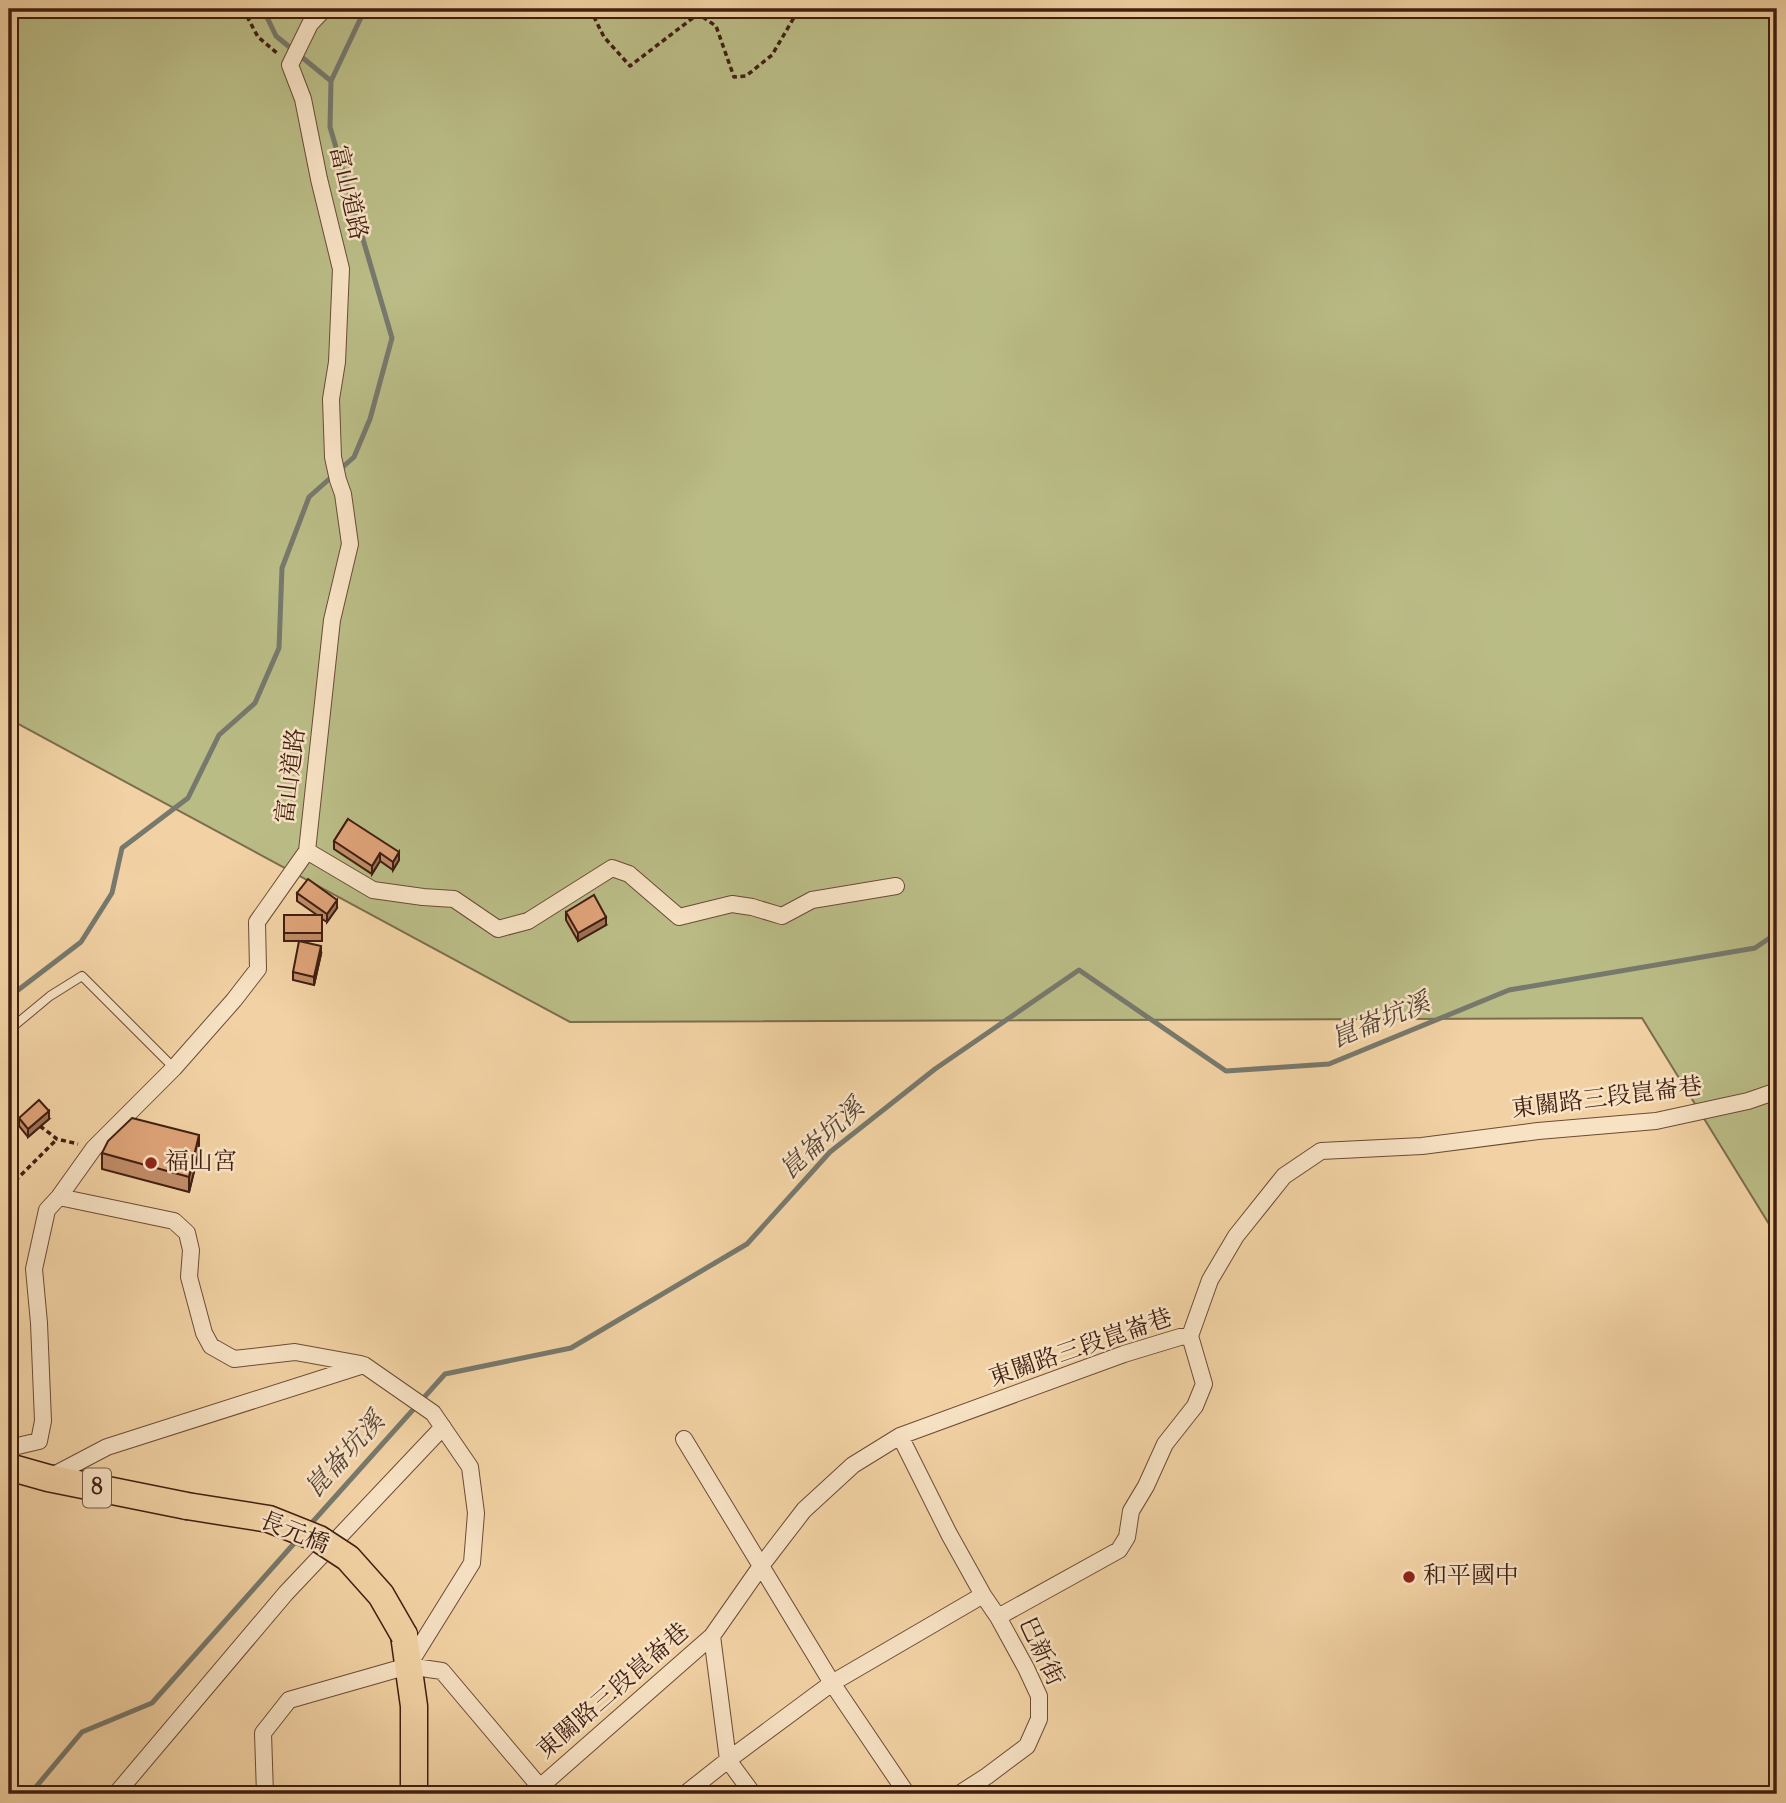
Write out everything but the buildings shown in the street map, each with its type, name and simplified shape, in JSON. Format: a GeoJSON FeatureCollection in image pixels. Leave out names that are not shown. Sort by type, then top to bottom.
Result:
{"type":"FeatureCollection","features":[{"type":"Feature","properties":{"kind":"main road","name":"8"},"geometry":{"type":"LineString","coordinates":[[9,1467],[48,1478]]}},
{"type":"Feature","properties":{"kind":"main road","name":"長元橋"},"geometry":{"type":"LineString","coordinates":[[48,1478],[187,1506],[269,1519],[319,1539],[348,1558],[381,1595],[404,1634],[408,1666]]}},
{"type":"Feature","properties":{"kind":"main road","name":"8"},"geometry":{"type":"LineString","coordinates":[[408,1666],[414,1706],[414,1794]]}},
{"type":"Feature","properties":{"kind":"street"},"geometry":{"type":"LineString","coordinates":[[290,65],[310,24],[324,9]]}},
{"type":"Feature","properties":{"kind":"street","name":"富山道路"},"geometry":{"type":"LineString","coordinates":[[9,1448],[39,1441],[43,1421],[34,1269],[47,1210],[59,1198],[94,1148],[174,1068],[258,970],[257,922],[307,851],[332,620],[350,544],[344,494],[333,457],[331,399],[337,362],[341,269],[303,99],[290,65]]}},
{"type":"Feature","properties":{"kind":"street"},"geometry":{"type":"LineString","coordinates":[[307,851],[373,890],[454,899],[498,929],[528,921],[611,869],[629,874],[680,917],[732,904],[782,916],[812,901],[896,886]]}},
{"type":"Feature","properties":{"kind":"street","name":"東關路三段崑崙巷"},"geometry":{"type":"LineString","coordinates":[[536,1791],[712,1636],[804,1510],[853,1465],[900,1436],[1124,1354],[1190,1336],[1210,1280],[1236,1236],[1284,1176],[1321,1152],[1422,1146],[1538,1131],[1656,1121],[1748,1101],[1777,1091]]}},
{"type":"Feature","properties":{"kind":"street"},"geometry":{"type":"LineString","coordinates":[[59,1198],[174,1221],[181,1227],[187,1233],[191,1250],[189,1277],[204,1334],[211,1346],[234,1359],[295,1352],[364,1365],[433,1413],[470,1466],[476,1513],[472,1563],[408,1666]]}},
{"type":"Feature","properties":{"kind":"street"},"geometry":{"type":"LineString","coordinates":[[998,1617],[1119,1550],[1127,1537],[1132,1511],[1165,1444],[1195,1406],[1204,1384],[1190,1336]]}},
{"type":"Feature","properties":{"kind":"street"},"geometry":{"type":"LineString","coordinates":[[48,1478],[107,1447],[364,1365]]}},
{"type":"Feature","properties":{"kind":"street"},"geometry":{"type":"LineString","coordinates":[[116,1794],[286,1593],[443,1427]]}},
{"type":"Feature","properties":{"kind":"street","name":"巴新街"},"geometry":{"type":"LineString","coordinates":[[900,1436],[949,1534],[998,1617],[1039,1696],[1039,1719],[1027,1746],[959,1794]]}},
{"type":"Feature","properties":{"kind":"street"},"geometry":{"type":"LineString","coordinates":[[684,1439],[832,1683],[907,1794]]}},
{"type":"Feature","properties":{"kind":"street"},"geometry":{"type":"LineString","coordinates":[[685,1794],[832,1683],[983,1595]]}},
{"type":"Feature","properties":{"kind":"street"},"geometry":{"type":"LineString","coordinates":[[712,1636],[728,1760],[753,1794]]}},
{"type":"Feature","properties":{"kind":"street"},"geometry":{"type":"LineString","coordinates":[[265,1794],[263,1733],[289,1700],[408,1666],[442,1671],[536,1791]]}},
{"type":"Feature","properties":{"kind":"lane"},"geometry":{"type":"LineString","coordinates":[[9,1030],[50,996],[82,976],[174,1068]]}},
{"type":"Feature","properties":{"kind":"path"},"geometry":{"type":"LineString","coordinates":[[243,9],[258,37],[290,65]]}},
{"type":"Feature","properties":{"kind":"path"},"geometry":{"type":"LineString","coordinates":[[590,9],[604,37],[630,66],[698,14],[716,26],[734,77],[746,76],[772,55],[799,9]]}},
{"type":"Feature","properties":{"kind":"path"},"geometry":{"type":"LineString","coordinates":[[40,1126],[57,1139],[94,1148]]}},
{"type":"Feature","properties":{"kind":"path"},"geometry":{"type":"LineString","coordinates":[[9,1187],[57,1139]]}},
{"type":"Feature","properties":{"kind":"green space"},"geometry":{"type":"Polygon","coordinates":[[[9,9],[1777,9],[1777,1237],[1642,1018],[570,1022],[9,719],[9,9]]]}},
{"type":"Feature","properties":{"kind":"waterway"},"geometry":{"type":"LineString","coordinates":[[263,9],[276,36],[331,81]]}},
{"type":"Feature","properties":{"kind":"waterway"},"geometry":{"type":"LineString","coordinates":[[9,997],[81,942],[112,893],[122,848],[188,798],[219,735],[255,703],[279,648],[282,568],[309,497],[354,457],[370,419],[392,338],[330,127],[331,81],[365,9]]}},
{"type":"Feature","properties":{"kind":"waterway","name":"崑崙坑溪"},"geometry":{"type":"LineString","coordinates":[[309,1526],[445,1374],[571,1348],[747,1244],[830,1152],[935,1069],[1079,970],[1226,1071],[1329,1064],[1509,990],[1755,948],[1777,933]]}},
{"type":"Feature","properties":{"kind":"waterway","name":"崑崙坑溪"},"geometry":{"type":"LineString","coordinates":[[30,1794],[82,1732],[152,1703],[298,1539]]}},
{"type":"Feature","properties":{"kind":"place","name":"福山宮"},"geometry":{"type":"Point","coordinates":[151,1163]}},
{"type":"Feature","properties":{"kind":"place","name":"和平國中"},"geometry":{"type":"Point","coordinates":[1409,1577]}}]}
